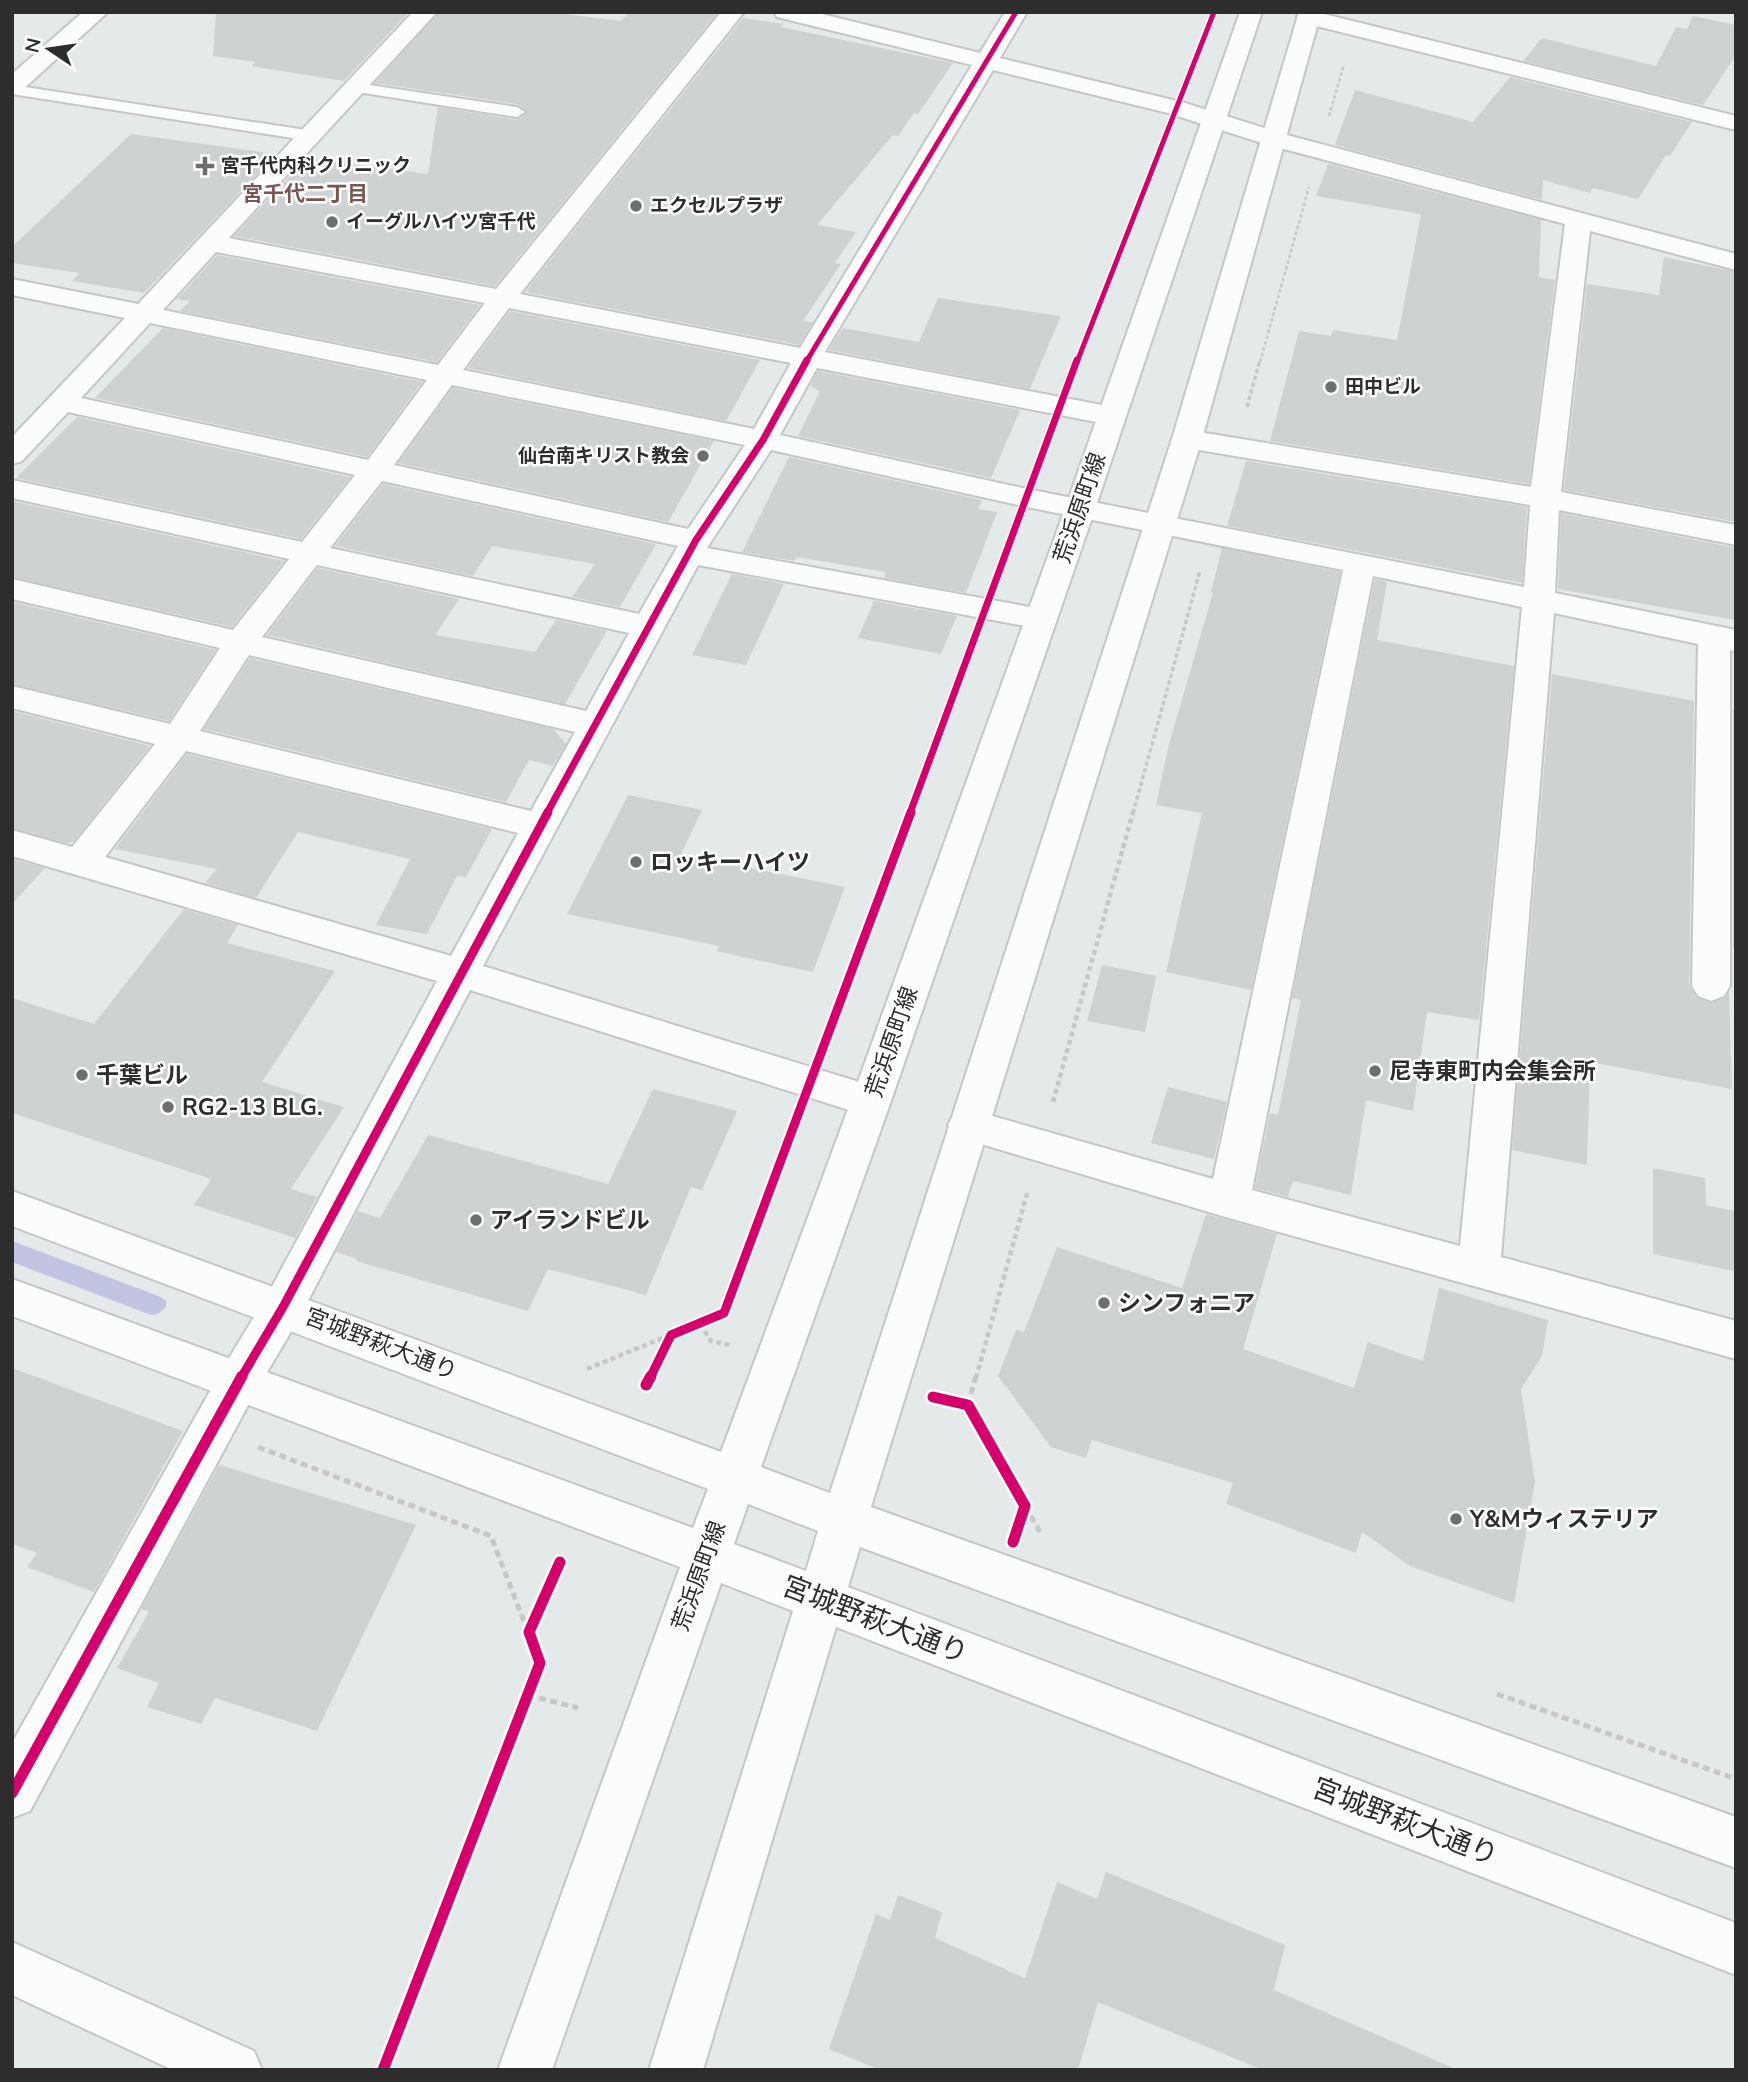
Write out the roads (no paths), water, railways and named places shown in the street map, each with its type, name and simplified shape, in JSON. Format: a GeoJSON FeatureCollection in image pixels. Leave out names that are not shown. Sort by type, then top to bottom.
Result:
{"type":"FeatureCollection","features":[{"type":"Feature","properties":{"kind":"street"},"geometry":{"type":"LineString","coordinates":[[12,88],[23,67],[97,12]]}},
{"type":"Feature","properties":{"kind":"street"},"geometry":{"type":"LineString","coordinates":[[12,455],[426,12]]}},
{"type":"Feature","properties":{"kind":"street"},"geometry":{"type":"LineString","coordinates":[[80,863],[178,737],[241,642],[308,553],[375,470],[504,299],[733,12]]}},
{"type":"Feature","properties":{"kind":"street"},"geometry":{"type":"LineString","coordinates":[[785,12],[1216,119],[1274,139],[1736,262]]}},
{"type":"Feature","properties":{"kind":"street"},"geometry":{"type":"LineString","coordinates":[[12,1793],[238,1382],[283,1307],[460,973],[692,547],[763,440],[808,358],[1016,12]]}},
{"type":"Feature","properties":{"kind":"street","name":"荒浜原町線"},"geometry":{"type":"LineString","coordinates":[[524,2070],[1041,620],[1251,12]]}},
{"type":"Feature","properties":{"kind":"street"},"geometry":{"type":"LineString","coordinates":[[676,2070],[968,1125],[1187,439],[1309,14],[1736,123]]}},
{"type":"Feature","properties":{"kind":"street"},"geometry":{"type":"LineString","coordinates":[[1479,1270],[1539,600],[1545,498],[1579,219]]}},
{"type":"Feature","properties":{"kind":"street"},"geometry":{"type":"LineString","coordinates":[[212,243],[1112,416]]}},
{"type":"Feature","properties":{"kind":"street"},"geometry":{"type":"LineString","coordinates":[[12,287],[763,440],[1080,509],[1360,563],[1725,639],[1711,986]]}},
{"type":"Feature","properties":{"kind":"street"},"geometry":{"type":"LineString","coordinates":[[61,402],[375,470],[692,547],[984,611],[1041,620]]}},
{"type":"Feature","properties":{"kind":"street"},"geometry":{"type":"LineString","coordinates":[[1187,439],[1545,498],[1736,535]]}},
{"type":"Feature","properties":{"kind":"street"},"geometry":{"type":"LineString","coordinates":[[12,489],[649,627]]}},
{"type":"Feature","properties":{"kind":"street"},"geometry":{"type":"LineString","coordinates":[[1229,1201],[1360,563]]}},
{"type":"Feature","properties":{"kind":"street"},"geometry":{"type":"LineString","coordinates":[[12,589],[595,725]]}},
{"type":"Feature","properties":{"kind":"street"},"geometry":{"type":"LineString","coordinates":[[12,696],[540,826]]}},
{"type":"Feature","properties":{"kind":"street"},"geometry":{"type":"LineString","coordinates":[[12,843],[460,973],[871,1101]]}},
{"type":"Feature","properties":{"kind":"street"},"geometry":{"type":"LineString","coordinates":[[968,1125],[1229,1201],[1736,1340]]}},
{"type":"Feature","properties":{"kind":"street","name":"宮城野萩大通り"},"geometry":{"type":"LineString","coordinates":[[12,1208],[283,1307],[846,1520],[1736,1843]]}},
{"type":"Feature","properties":{"kind":"street","name":"宮城野萩大通り"},"geometry":{"type":"LineString","coordinates":[[12,1297],[822,1599],[1736,1949]]}},
{"type":"Feature","properties":{"kind":"street"},"geometry":{"type":"LineString","coordinates":[[12,1968],[235,2070]]}},
{"type":"Feature","properties":{"kind":"lane"},"geometry":{"type":"LineString","coordinates":[[12,88],[312,136]]}},
{"type":"Feature","properties":{"kind":"lane"},"geometry":{"type":"LineString","coordinates":[[356,88],[517,112]]}},
{"type":"Feature","properties":{"kind":"place","name":"宮千代内科クリニック"},"geometry":{"type":"Point","coordinates":[205,166]}},
{"type":"Feature","properties":{"kind":"place","name":"エクセルプラザ"},"geometry":{"type":"Point","coordinates":[636,206]}},
{"type":"Feature","properties":{"kind":"place","name":"イーグルハイツ宮千代"},"geometry":{"type":"Point","coordinates":[332,222]}},
{"type":"Feature","properties":{"kind":"place","name":"田中ビル"},"geometry":{"type":"Point","coordinates":[1331,387]}},
{"type":"Feature","properties":{"kind":"place","name":"仙台南キリスト教会"},"geometry":{"type":"Point","coordinates":[703,456]}},
{"type":"Feature","properties":{"kind":"place","name":"ロッキーハイツ"},"geometry":{"type":"Point","coordinates":[636,862]}},
{"type":"Feature","properties":{"kind":"place","name":"尼寺東町内会集会所"},"geometry":{"type":"Point","coordinates":[1375,1071]}},
{"type":"Feature","properties":{"kind":"place","name":"千葉ビル"},"geometry":{"type":"Point","coordinates":[82,1075]}},
{"type":"Feature","properties":{"kind":"place","name":"RG2-13 BLG."},"geometry":{"type":"Point","coordinates":[168,1107]}},
{"type":"Feature","properties":{"kind":"place","name":"アイランドビル"},"geometry":{"type":"Point","coordinates":[476,1220]}},
{"type":"Feature","properties":{"kind":"place","name":"シンフォニア"},"geometry":{"type":"Point","coordinates":[1104,1303]}},
{"type":"Feature","properties":{"kind":"place","name":"Y&Mウィステリア"},"geometry":{"type":"Point","coordinates":[1456,1519]}},
{"type":"Feature","properties":{"kind":"district","name":"宮千代二丁目"},"geometry":{"type":"Point","coordinates":[305,194]}}]}
